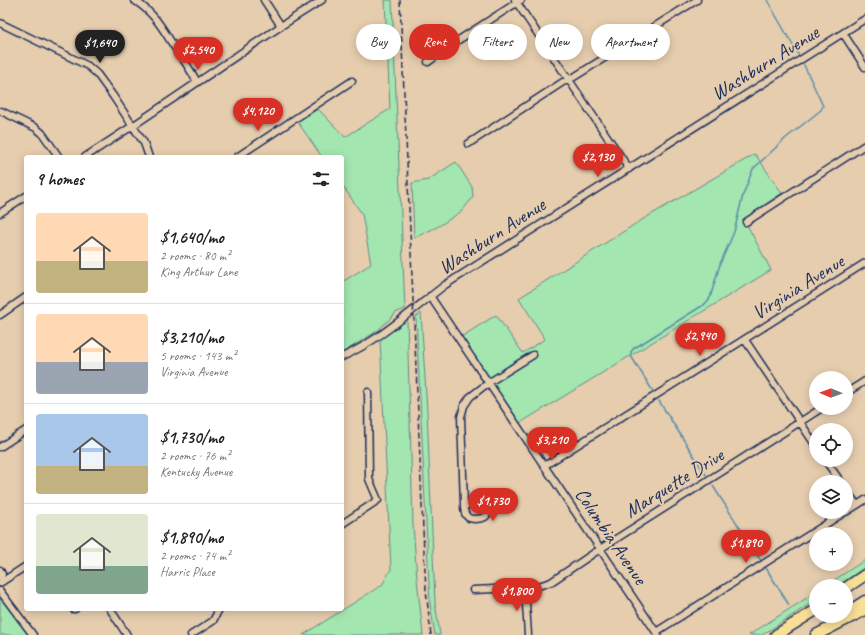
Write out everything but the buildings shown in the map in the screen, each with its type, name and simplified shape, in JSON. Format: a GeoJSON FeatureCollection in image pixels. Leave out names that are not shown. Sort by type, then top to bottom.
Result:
{"type":"FeatureCollection","features":[{"type":"Feature","properties":{"kind":"highway"},"geometry":{"type":"LineString","coordinates":[[853,583],[865,574]]}},
{"type":"Feature","properties":{"kind":"highway"},"geometry":{"type":"LineString","coordinates":[[853,588],[865,580]]}},
{"type":"Feature","properties":{"kind":"highway"},"geometry":{"type":"LineString","coordinates":[[853,609],[865,601]]}},
{"type":"Feature","properties":{"kind":"highway"},"geometry":{"type":"LineString","coordinates":[[816,635],[865,610]]}},
{"type":"Feature","properties":{"kind":"highway"},"geometry":{"type":"LineString","coordinates":[[776,635],[809,614]]}},
{"type":"Feature","properties":{"kind":"highway"},"geometry":{"type":"LineString","coordinates":[[812,635],[831,623]]}},
{"type":"Feature","properties":{"kind":"street"},"geometry":{"type":"LineString","coordinates":[[134,0],[142,2],[156,20],[191,70],[197,82]]}},
{"type":"Feature","properties":{"kind":"street"},"geometry":{"type":"LineString","coordinates":[[264,0],[281,26]]}},
{"type":"Feature","properties":{"kind":"street"},"geometry":{"type":"LineString","coordinates":[[88,155],[322,0]]}},
{"type":"Feature","properties":{"kind":"street"},"geometry":{"type":"LineString","coordinates":[[468,144],[563,82],[569,80],[697,0]]}},
{"type":"Feature","properties":{"kind":"street"},"geometry":{"type":"LineString","coordinates":[[428,62],[517,1],[629,169]]}},
{"type":"Feature","properties":{"kind":"street","name":"Washburn Avenue"},"geometry":{"type":"LineString","coordinates":[[344,356],[354,352],[369,342],[445,285],[865,18]]}},
{"type":"Feature","properties":{"kind":"street"},"geometry":{"type":"LineString","coordinates":[[0,23],[88,66],[97,74],[144,143],[148,155]]}},
{"type":"Feature","properties":{"kind":"street"},"geometry":{"type":"LineString","coordinates":[[842,33],[865,67]]}},
{"type":"Feature","properties":{"kind":"street"},"geometry":{"type":"LineString","coordinates":[[240,155],[352,81]]}},
{"type":"Feature","properties":{"kind":"street"},"geometry":{"type":"LineString","coordinates":[[1,111],[36,128],[42,133],[58,155]]}},
{"type":"Feature","properties":{"kind":"street"},"geometry":{"type":"LineString","coordinates":[[746,222],[865,144]]}},
{"type":"Feature","properties":{"kind":"street"},"geometry":{"type":"LineString","coordinates":[[0,213],[24,197]]}},
{"type":"Feature","properties":{"kind":"street","name":"Virginia Avenue"},"geometry":{"type":"LineString","coordinates":[[544,466],[865,263]]}},
{"type":"Feature","properties":{"kind":"street","name":"Columbia Avenue"},"geometry":{"type":"LineString","coordinates":[[430,296],[657,633]]}},
{"type":"Feature","properties":{"kind":"street"},"geometry":{"type":"LineString","coordinates":[[0,315],[24,298]]}},
{"type":"Feature","properties":{"kind":"street"},"geometry":{"type":"LineString","coordinates":[[745,340],[809,436]]}},
{"type":"Feature","properties":{"kind":"street"},"geometry":{"type":"LineString","coordinates":[[464,505],[461,430],[462,410],[470,397],[488,383],[533,355]]}},
{"type":"Feature","properties":{"kind":"street"},"geometry":{"type":"LineString","coordinates":[[853,389],[865,381]]}},
{"type":"Feature","properties":{"kind":"street"},"geometry":{"type":"LineString","coordinates":[[344,523],[378,500],[369,479],[368,392]]}},
{"type":"Feature","properties":{"kind":"street","name":"Marquette Drive"},"geometry":{"type":"LineString","coordinates":[[472,590],[525,588],[540,586],[551,582],[600,549],[811,415]]}},
{"type":"Feature","properties":{"kind":"street"},"geometry":{"type":"LineString","coordinates":[[0,447],[24,431]]}},
{"type":"Feature","properties":{"kind":"street"},"geometry":{"type":"LineString","coordinates":[[853,500],[857,505]]}},
{"type":"Feature","properties":{"kind":"street"},"geometry":{"type":"LineString","coordinates":[[853,508],[865,500]]}},
{"type":"Feature","properties":{"kind":"street"},"geometry":{"type":"LineString","coordinates":[[657,633],[835,519]]}},
{"type":"Feature","properties":{"kind":"street"},"geometry":{"type":"LineString","coordinates":[[0,583],[24,567]]}},
{"type":"Feature","properties":{"kind":"street"},"geometry":{"type":"LineString","coordinates":[[0,570],[2,574],[0,577]]}},
{"type":"Feature","properties":{"kind":"street"},"geometry":{"type":"LineString","coordinates":[[525,588],[528,635]]}},
{"type":"Feature","properties":{"kind":"street"},"geometry":{"type":"LineString","coordinates":[[0,591],[33,635]]}},
{"type":"Feature","properties":{"kind":"street"},"geometry":{"type":"LineString","coordinates":[[111,611],[127,635]]}},
{"type":"Feature","properties":{"kind":"street"},"geometry":{"type":"LineString","coordinates":[[191,635],[213,621],[218,611]]}},
{"type":"Feature","properties":{"kind":"green space"},"geometry":{"type":"Polygon","coordinates":[[[385,0],[392,0],[393,24],[386,24],[385,0]]]}},
{"type":"Feature","properties":{"kind":"green space"},"geometry":{"type":"Polygon","coordinates":[[[388,60],[395,60],[405,309],[395,313],[377,331],[344,352],[344,281],[371,264],[362,214],[344,188],[344,155],[321,155],[297,121],[318,109],[345,137],[390,109],[388,60]]]}},
{"type":"Feature","properties":{"kind":"green space"},"geometry":{"type":"Polygon","coordinates":[[[755,154],[782,193],[744,219],[771,270],[520,423],[461,337],[496,315],[523,353],[545,339],[519,298],[640,221],[755,154]]]}},
{"type":"Feature","properties":{"kind":"green space"},"geometry":{"type":"Polygon","coordinates":[[[456,162],[472,187],[473,197],[462,211],[439,226],[414,238],[412,183],[428,180],[456,162]]]}},
{"type":"Feature","properties":{"kind":"green space"},"geometry":{"type":"Polygon","coordinates":[[[421,313],[427,411],[435,603],[440,635],[435,635],[430,603],[416,317],[421,313]]]}},
{"type":"Feature","properties":{"kind":"green space"},"geometry":{"type":"Polygon","coordinates":[[[407,320],[413,524],[423,635],[303,635],[341,611],[344,611],[344,609],[382,585],[391,569],[380,339],[407,320]]]}},
{"type":"Feature","properties":{"kind":"green space"},"geometry":{"type":"Polygon","coordinates":[[[865,560],[865,567],[847,579],[836,579],[848,571],[853,571],[853,568],[865,560]]]}},
{"type":"Feature","properties":{"kind":"green space"},"geometry":{"type":"Polygon","coordinates":[[[0,585],[36,635],[0,635],[0,585]]]}},
{"type":"Feature","properties":{"kind":"green space"},"geometry":{"type":"Polygon","coordinates":[[[809,596],[809,605],[762,635],[749,635],[809,596]]]}},
{"type":"Feature","properties":{"kind":"waterway"},"geometry":{"type":"LineString","coordinates":[[767,0],[799,56]]}},
{"type":"Feature","properties":{"kind":"waterway"},"geometry":{"type":"LineString","coordinates":[[654,393],[631,356],[631,352],[633,349],[705,304],[710,298],[720,264],[734,232],[743,195],[753,169],[786,138],[821,110],[823,106],[804,65]]}},
{"type":"Feature","properties":{"kind":"waterway"},"geometry":{"type":"LineString","coordinates":[[659,401],[706,475]]}},
{"type":"Feature","properties":{"kind":"waterway"},"geometry":{"type":"LineString","coordinates":[[713,486],[761,561]]}},
{"type":"Feature","properties":{"kind":"waterway"},"geometry":{"type":"LineString","coordinates":[[766,568],[789,605]]}},
{"type":"Feature","properties":{"kind":"railway"},"geometry":{"type":"LineString","coordinates":[[400,0],[424,552],[426,590],[431,635]]}}]}
